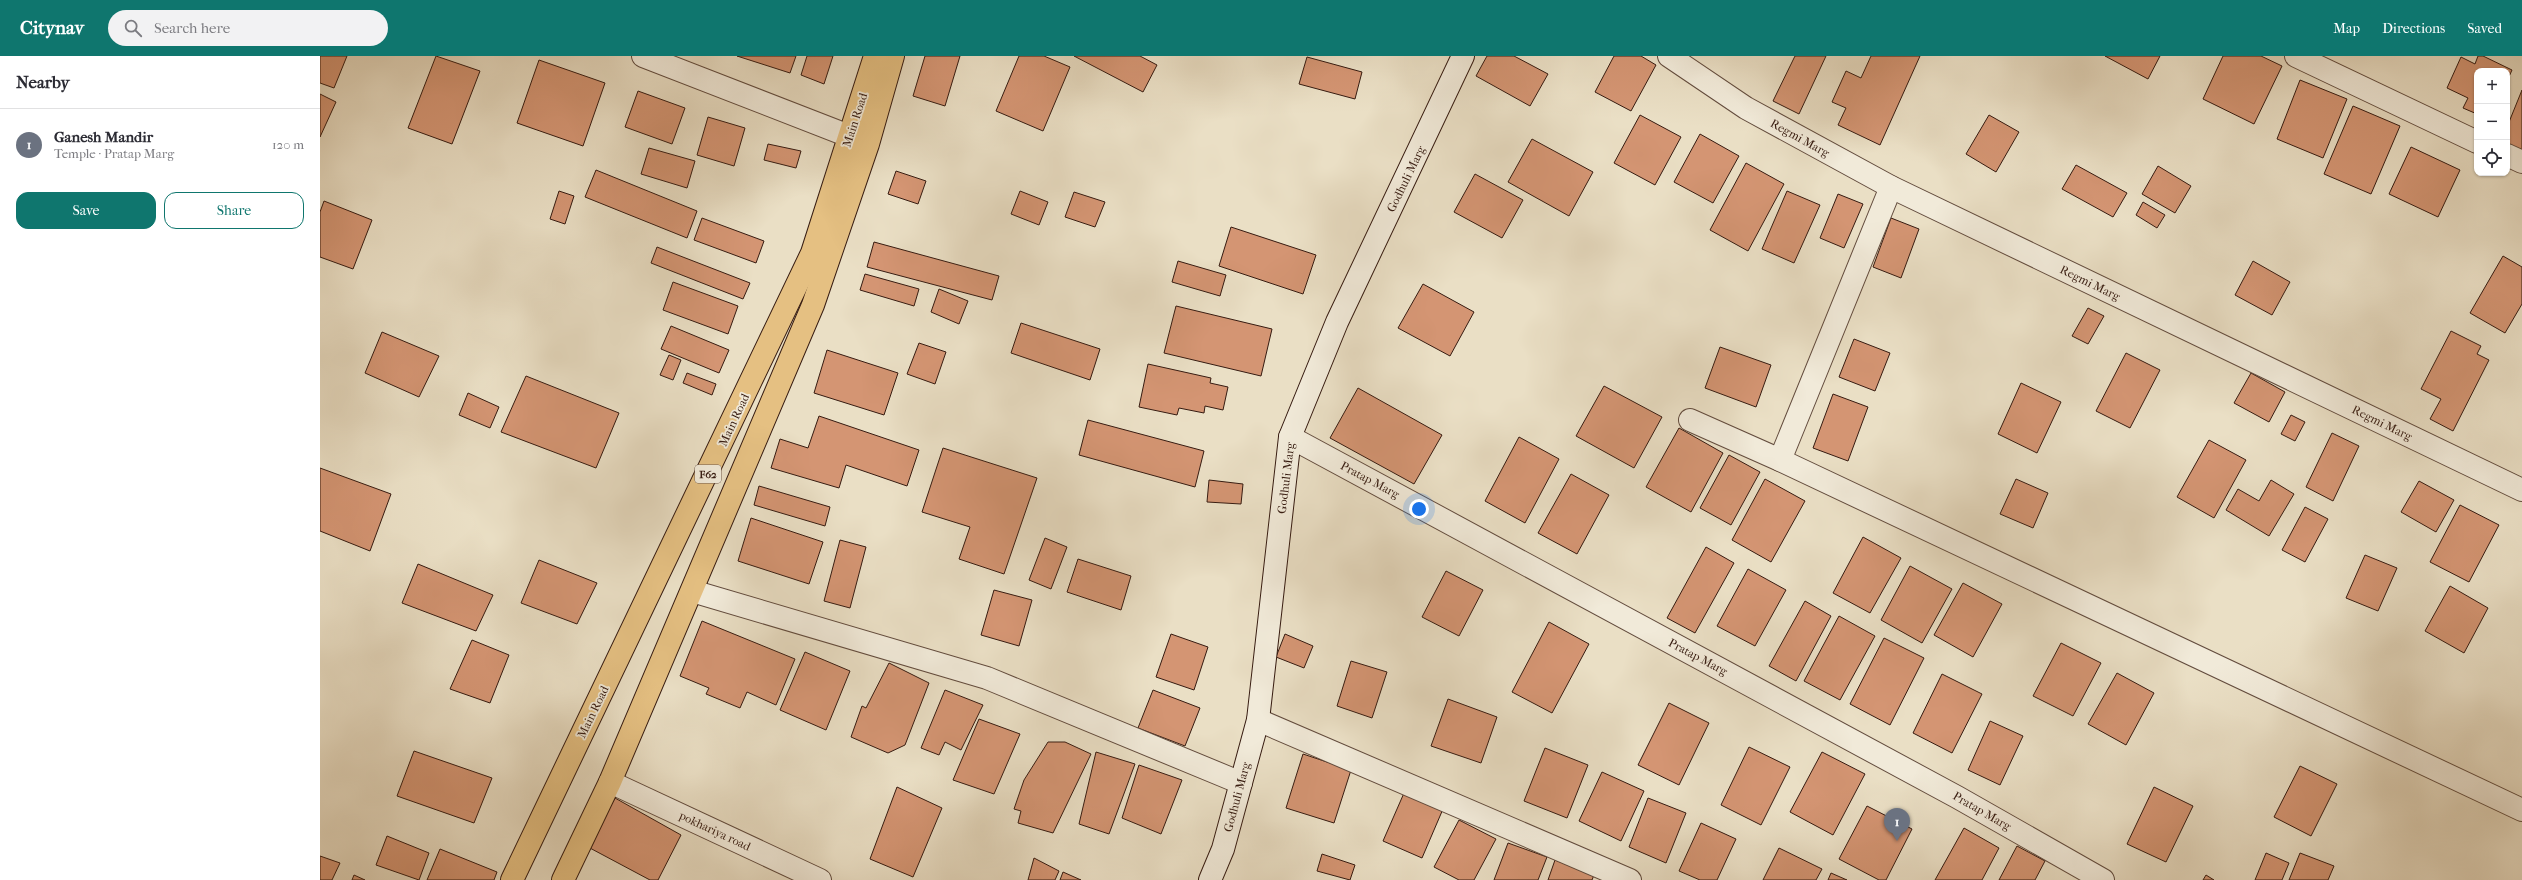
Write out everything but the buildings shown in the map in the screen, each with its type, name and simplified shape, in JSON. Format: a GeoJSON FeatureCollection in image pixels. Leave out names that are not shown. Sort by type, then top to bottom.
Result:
{"type":"FeatureCollection","features":[{"type":"Feature","properties":{"kind":"main road","name":"Main Road"},"geometry":{"type":"LineString","coordinates":[[563,880],[610,782],[813,305],[859,140],[875,56]]}},
{"type":"Feature","properties":{"kind":"main road","name":"Main Road"},"geometry":{"type":"LineString","coordinates":[[512,880],[812,253],[893,56]]}},
{"type":"Feature","properties":{"kind":"street"},"geometry":{"type":"LineString","coordinates":[[643,56],[859,140]]}},
{"type":"Feature","properties":{"kind":"street","name":"Godhuli Marg"},"geometry":{"type":"LineString","coordinates":[[1210,880],[1223,849],[1258,720],[1290,437],[1337,322],[1462,56]]}},
{"type":"Feature","properties":{"kind":"street","name":"Regmi Marg"},"geometry":{"type":"LineString","coordinates":[[1669,56],[1746,108],[1891,187],[2522,490]]}},
{"type":"Feature","properties":{"kind":"street"},"geometry":{"type":"LineString","coordinates":[[2296,56],[2474,141]]}},
{"type":"Feature","properties":{"kind":"street"},"geometry":{"type":"LineString","coordinates":[[2510,156],[2522,162]]}},
{"type":"Feature","properties":{"kind":"street"},"geometry":{"type":"LineString","coordinates":[[1780,460],[1891,187]]}},
{"type":"Feature","properties":{"kind":"street"},"geometry":{"type":"LineString","coordinates":[[1690,420],[1780,460],[2522,810]]}},
{"type":"Feature","properties":{"kind":"street","name":"Pratap Marg"},"geometry":{"type":"LineString","coordinates":[[1290,437],[1957,797],[2103,880]]}},
{"type":"Feature","properties":{"kind":"street"},"geometry":{"type":"LineString","coordinates":[[692,591],[987,678],[1241,782]]}},
{"type":"Feature","properties":{"kind":"street"},"geometry":{"type":"LineString","coordinates":[[1258,720],[1630,880]]}},
{"type":"Feature","properties":{"kind":"street","name":"pokhariya road"},"geometry":{"type":"LineString","coordinates":[[610,782],[820,880]]}},
{"type":"Feature","properties":{"kind":"place","name":"Ganesh Mandir"},"geometry":{"type":"Point","coordinates":[1897,841]}}]}
